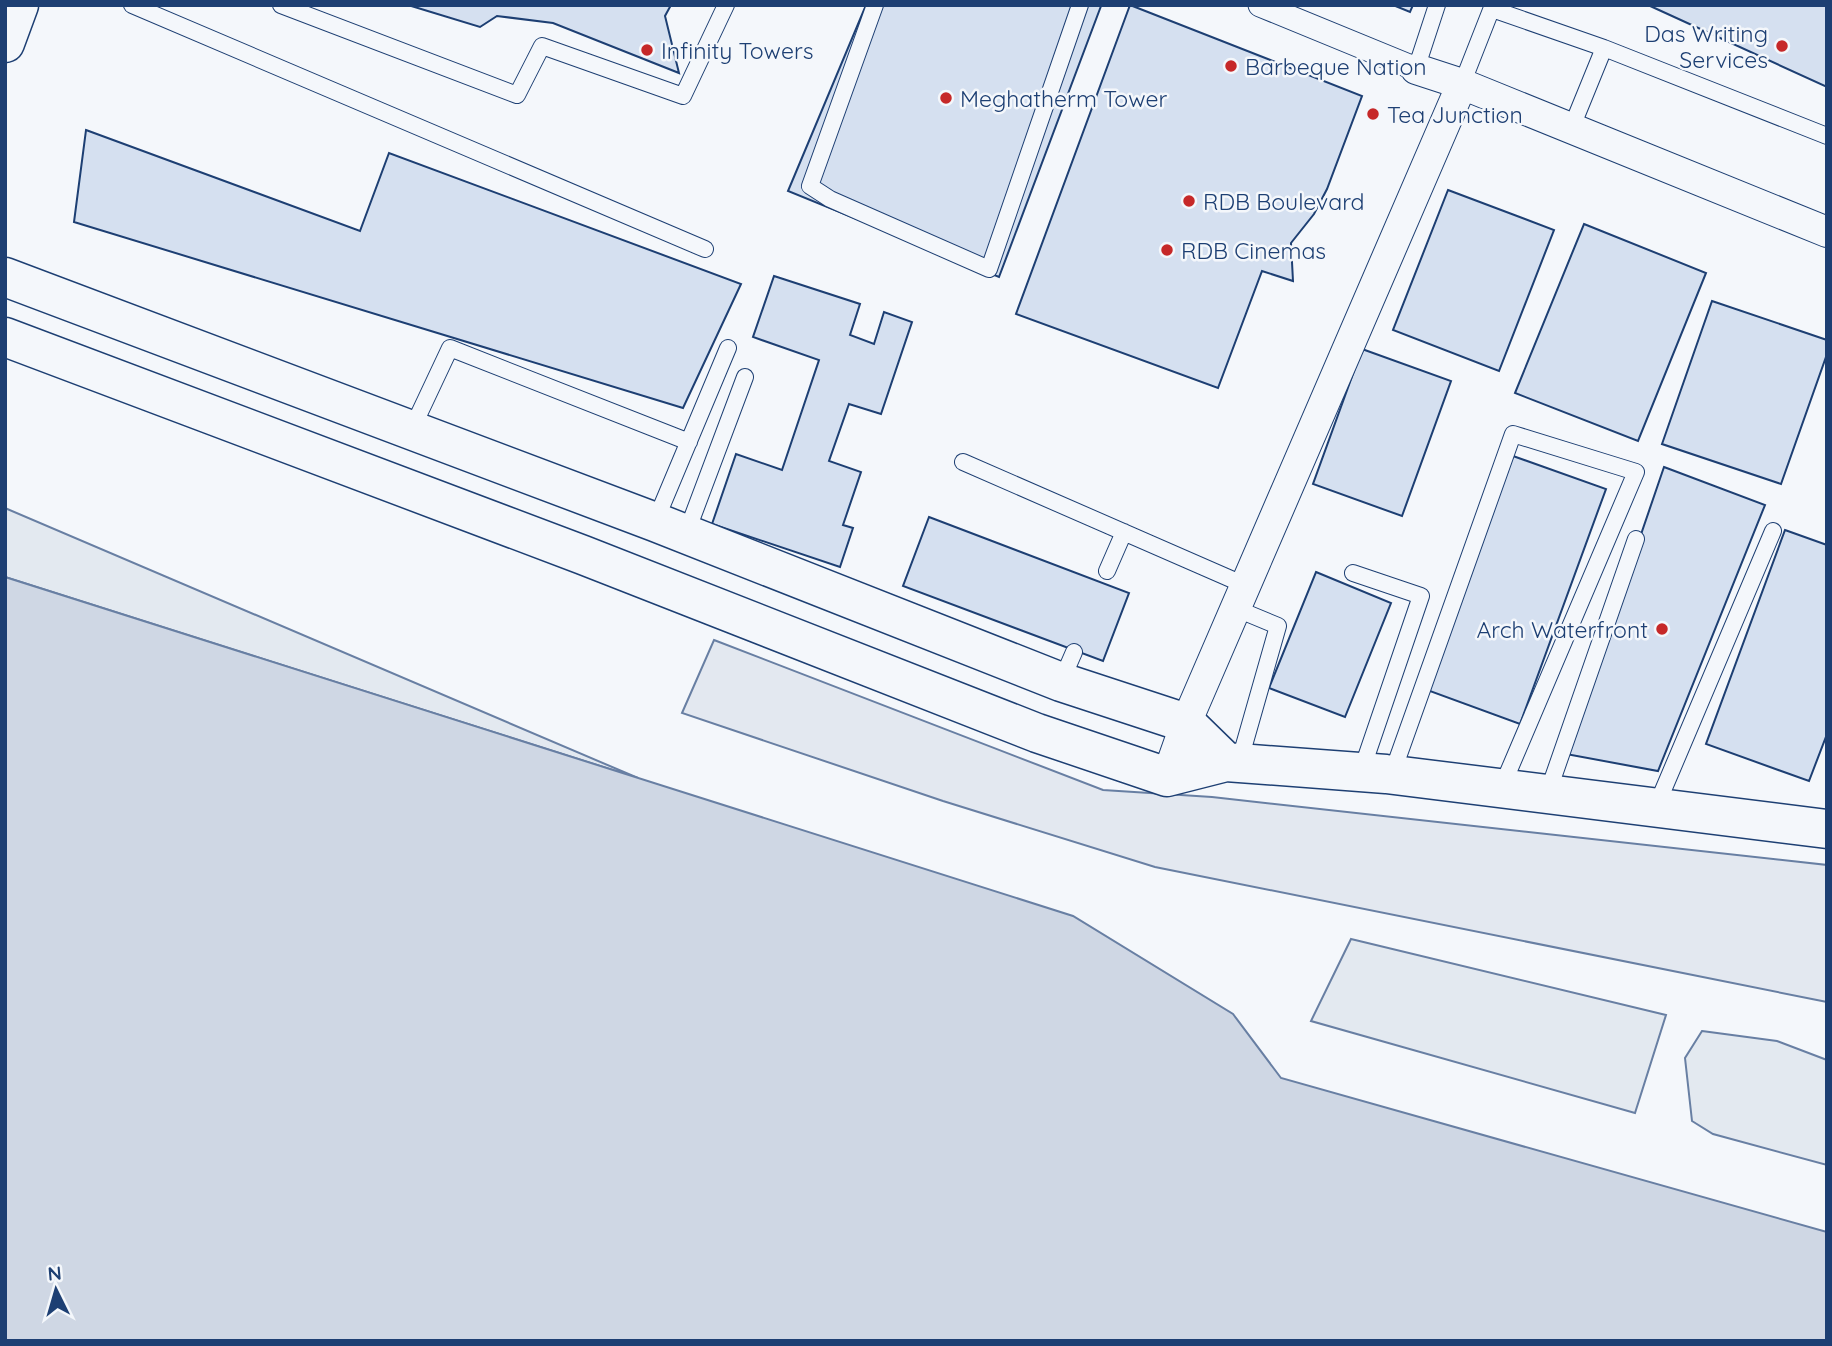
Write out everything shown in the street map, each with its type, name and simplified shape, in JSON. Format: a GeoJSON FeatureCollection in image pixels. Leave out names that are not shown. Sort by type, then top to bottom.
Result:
{"type":"FeatureCollection","features":[{"type":"Feature","properties":{"kind":"street"},"geometry":{"type":"LineString","coordinates":[[5,43],[19,5]]}},
{"type":"Feature","properties":{"kind":"street"},"geometry":{"type":"LineString","coordinates":[[1260,5],[1827,232]]}},
{"type":"Feature","properties":{"kind":"street"},"geometry":{"type":"LineString","coordinates":[[1167,777],[1186,723],[1462,84]]}},
{"type":"Feature","properties":{"kind":"street"},"geometry":{"type":"LineString","coordinates":[[5,277],[670,529],[912,624],[1067,667],[1186,723],[1232,763]]}},
{"type":"Feature","properties":{"kind":"street"},"geometry":{"type":"LineString","coordinates":[[5,337],[703,602],[1037,733],[1167,777],[1232,763],[1376,773],[1827,829]]}},
{"type":"Feature","properties":{"kind":"street"},"geometry":{"type":"LineString","coordinates":[[325,457],[344,406]]}},
{"type":"Feature","properties":{"kind":"street"},"geometry":{"type":"LineString","coordinates":[[703,602],[724,551]]}},
{"type":"Feature","properties":{"kind":"street"},"geometry":{"type":"LineString","coordinates":[[890,677],[912,624]]}},
{"type":"Feature","properties":{"kind":"street"},"geometry":{"type":"LineString","coordinates":[[1037,733],[1067,667]]}},
{"type":"Feature","properties":{"kind":"lane"},"geometry":{"type":"LineString","coordinates":[[132,5],[705,249]]}},
{"type":"Feature","properties":{"kind":"lane"},"geometry":{"type":"LineString","coordinates":[[281,5],[517,95],[542,46],[683,96],[726,5]]}},
{"type":"Feature","properties":{"kind":"lane"},"geometry":{"type":"LineString","coordinates":[[875,5],[810,186],[831,199],[989,269],[1080,5]]}},
{"type":"Feature","properties":{"kind":"lane"},"geometry":{"type":"LineString","coordinates":[[1416,69],[1437,5]]}},
{"type":"Feature","properties":{"kind":"lane"},"geometry":{"type":"LineString","coordinates":[[1462,84],[1492,7],[1827,136]]}},
{"type":"Feature","properties":{"kind":"lane"},"geometry":{"type":"LineString","coordinates":[[1570,129],[1604,48]]}},
{"type":"Feature","properties":{"kind":"lane"},"geometry":{"type":"LineString","coordinates":[[411,431],[450,348],[689,442]]}},
{"type":"Feature","properties":{"kind":"lane"},"geometry":{"type":"LineString","coordinates":[[670,529],[689,442],[728,348]]}},
{"type":"Feature","properties":{"kind":"lane"},"geometry":{"type":"LineString","coordinates":[[670,529],[746,377]]}},
{"type":"Feature","properties":{"kind":"lane"},"geometry":{"type":"LineString","coordinates":[[1376,773],[1513,434],[1636,472],[1501,789]]}},
{"type":"Feature","properties":{"kind":"lane"},"geometry":{"type":"LineString","coordinates":[[963,462],[1124,532],[1242,598],[1278,626],[1244,735],[1232,763]]}},
{"type":"Feature","properties":{"kind":"lane"},"geometry":{"type":"LineString","coordinates":[[1656,807],[1773,531]]}},
{"type":"Feature","properties":{"kind":"lane"},"geometry":{"type":"LineString","coordinates":[[1107,571],[1124,532]]}},
{"type":"Feature","properties":{"kind":"lane"},"geometry":{"type":"LineString","coordinates":[[1547,795],[1636,539]]}},
{"type":"Feature","properties":{"kind":"lane"},"geometry":{"type":"LineString","coordinates":[[1353,573],[1421,596],[1376,773]]}},
{"type":"Feature","properties":{"kind":"shaded area"},"geometry":{"type":"Polygon","coordinates":[[[5,508],[638,778],[5,577],[5,508]]]}},
{"type":"Feature","properties":{"kind":"shaded area"},"geometry":{"type":"Polygon","coordinates":[[[5,577],[1073,916],[1233,1014],[1281,1078],[1827,1232],[1827,1341],[5,1341],[5,577]]]}},
{"type":"Feature","properties":{"kind":"shaded area"},"geometry":{"type":"Polygon","coordinates":[[[714,640],[1103,790],[1212,797],[1827,865],[1827,1002],[1155,867],[943,801],[682,713],[714,640]]]}},
{"type":"Feature","properties":{"kind":"shaded area"},"geometry":{"type":"Polygon","coordinates":[[[1351,939],[1666,1015],[1635,1113],[1311,1021],[1351,939]]]}},
{"type":"Feature","properties":{"kind":"shaded area"},"geometry":{"type":"Polygon","coordinates":[[[1702,1031],[1777,1041],[1827,1060],[1827,1165],[1713,1134],[1692,1121],[1685,1058],[1702,1031]]]}},
{"type":"Feature","properties":{"kind":"building","name":"Infinity Towers"},"geometry":{"type":"Polygon","coordinates":[[[408,5],[671,5],[665,16],[679,73],[553,23],[497,16],[480,27],[408,5]]]}},
{"type":"Feature","properties":{"kind":"building","name":"Meghatherm Tower"},"geometry":{"type":"Polygon","coordinates":[[[866,5],[1101,6],[999,277],[788,191],[866,5]]]}},
{"type":"Feature","properties":{"kind":"building","name":"RDB Boulevard"},"geometry":{"type":"Polygon","coordinates":[[[1130,5],[1362,96],[1327,189],[1314,214],[1291,243],[1293,281],[1262,271],[1218,388],[1016,314],[1130,5]]]}},
{"type":"Feature","properties":{"kind":"building"},"geometry":{"type":"Polygon","coordinates":[[[1393,5],[1413,5],[1410,12],[1393,5]]]}},
{"type":"Feature","properties":{"kind":"building","name":"Das Writing Services"},"geometry":{"type":"Polygon","coordinates":[[[1648,5],[1827,5],[1827,87],[1648,5]]]}},
{"type":"Feature","properties":{"kind":"building"},"geometry":{"type":"Polygon","coordinates":[[[86,130],[360,231],[389,153],[741,284],[683,408],[74,222],[86,130]]]}},
{"type":"Feature","properties":{"kind":"building"},"geometry":{"type":"Polygon","coordinates":[[[1448,190],[1554,230],[1499,371],[1393,330],[1448,190]]]}},
{"type":"Feature","properties":{"kind":"building"},"geometry":{"type":"Polygon","coordinates":[[[1584,224],[1706,273],[1638,441],[1515,393],[1584,224]]]}},
{"type":"Feature","properties":{"kind":"building"},"geometry":{"type":"Polygon","coordinates":[[[774,276],[860,304],[850,335],[874,344],[884,312],[912,322],[881,414],[849,404],[829,461],[861,472],[843,525],[853,528],[840,567],[712,524],[736,454],[782,470],[819,360],[753,337],[774,276]]]}},
{"type":"Feature","properties":{"kind":"building"},"geometry":{"type":"Polygon","coordinates":[[[1712,301],[1827,340],[1827,354],[1781,484],[1662,444],[1712,301]]]}},
{"type":"Feature","properties":{"kind":"building"},"geometry":{"type":"Polygon","coordinates":[[[1362,349],[1451,381],[1402,516],[1313,484],[1362,349]]]}},
{"type":"Feature","properties":{"kind":"building"},"geometry":{"type":"Polygon","coordinates":[[[1513,456],[1606,489],[1520,724],[1427,690],[1513,456]]]}},
{"type":"Feature","properties":{"kind":"building","name":"Arch Waterfront"},"geometry":{"type":"Polygon","coordinates":[[[1664,467],[1765,505],[1658,771],[1566,754],[1664,467]]]}},
{"type":"Feature","properties":{"kind":"building"},"geometry":{"type":"Polygon","coordinates":[[[929,517],[1129,593],[1103,661],[903,586],[929,517]]]}},
{"type":"Feature","properties":{"kind":"building"},"geometry":{"type":"Polygon","coordinates":[[[1785,530],[1827,545],[1827,734],[1809,781],[1706,744],[1785,530]]]}},
{"type":"Feature","properties":{"kind":"building"},"geometry":{"type":"Polygon","coordinates":[[[1316,572],[1391,603],[1345,717],[1269,688],[1316,572]]]}},
{"type":"Feature","properties":{"kind":"place","name":"Das Writing Services"},"geometry":{"type":"Point","coordinates":[1782,46]}},
{"type":"Feature","properties":{"kind":"place","name":"Infinity Towers"},"geometry":{"type":"Point","coordinates":[647,50]}},
{"type":"Feature","properties":{"kind":"place","name":"Barbeque Nation"},"geometry":{"type":"Point","coordinates":[1231,66]}},
{"type":"Feature","properties":{"kind":"place","name":"Meghatherm Tower"},"geometry":{"type":"Point","coordinates":[946,98]}},
{"type":"Feature","properties":{"kind":"place","name":"Tea Junction"},"geometry":{"type":"Point","coordinates":[1373,114]}},
{"type":"Feature","properties":{"kind":"place","name":"RDB Boulevard"},"geometry":{"type":"Point","coordinates":[1189,201]}},
{"type":"Feature","properties":{"kind":"place","name":"RDB Cinemas"},"geometry":{"type":"Point","coordinates":[1167,250]}},
{"type":"Feature","properties":{"kind":"place","name":"Arch Waterfront"},"geometry":{"type":"Point","coordinates":[1662,629]}}]}
